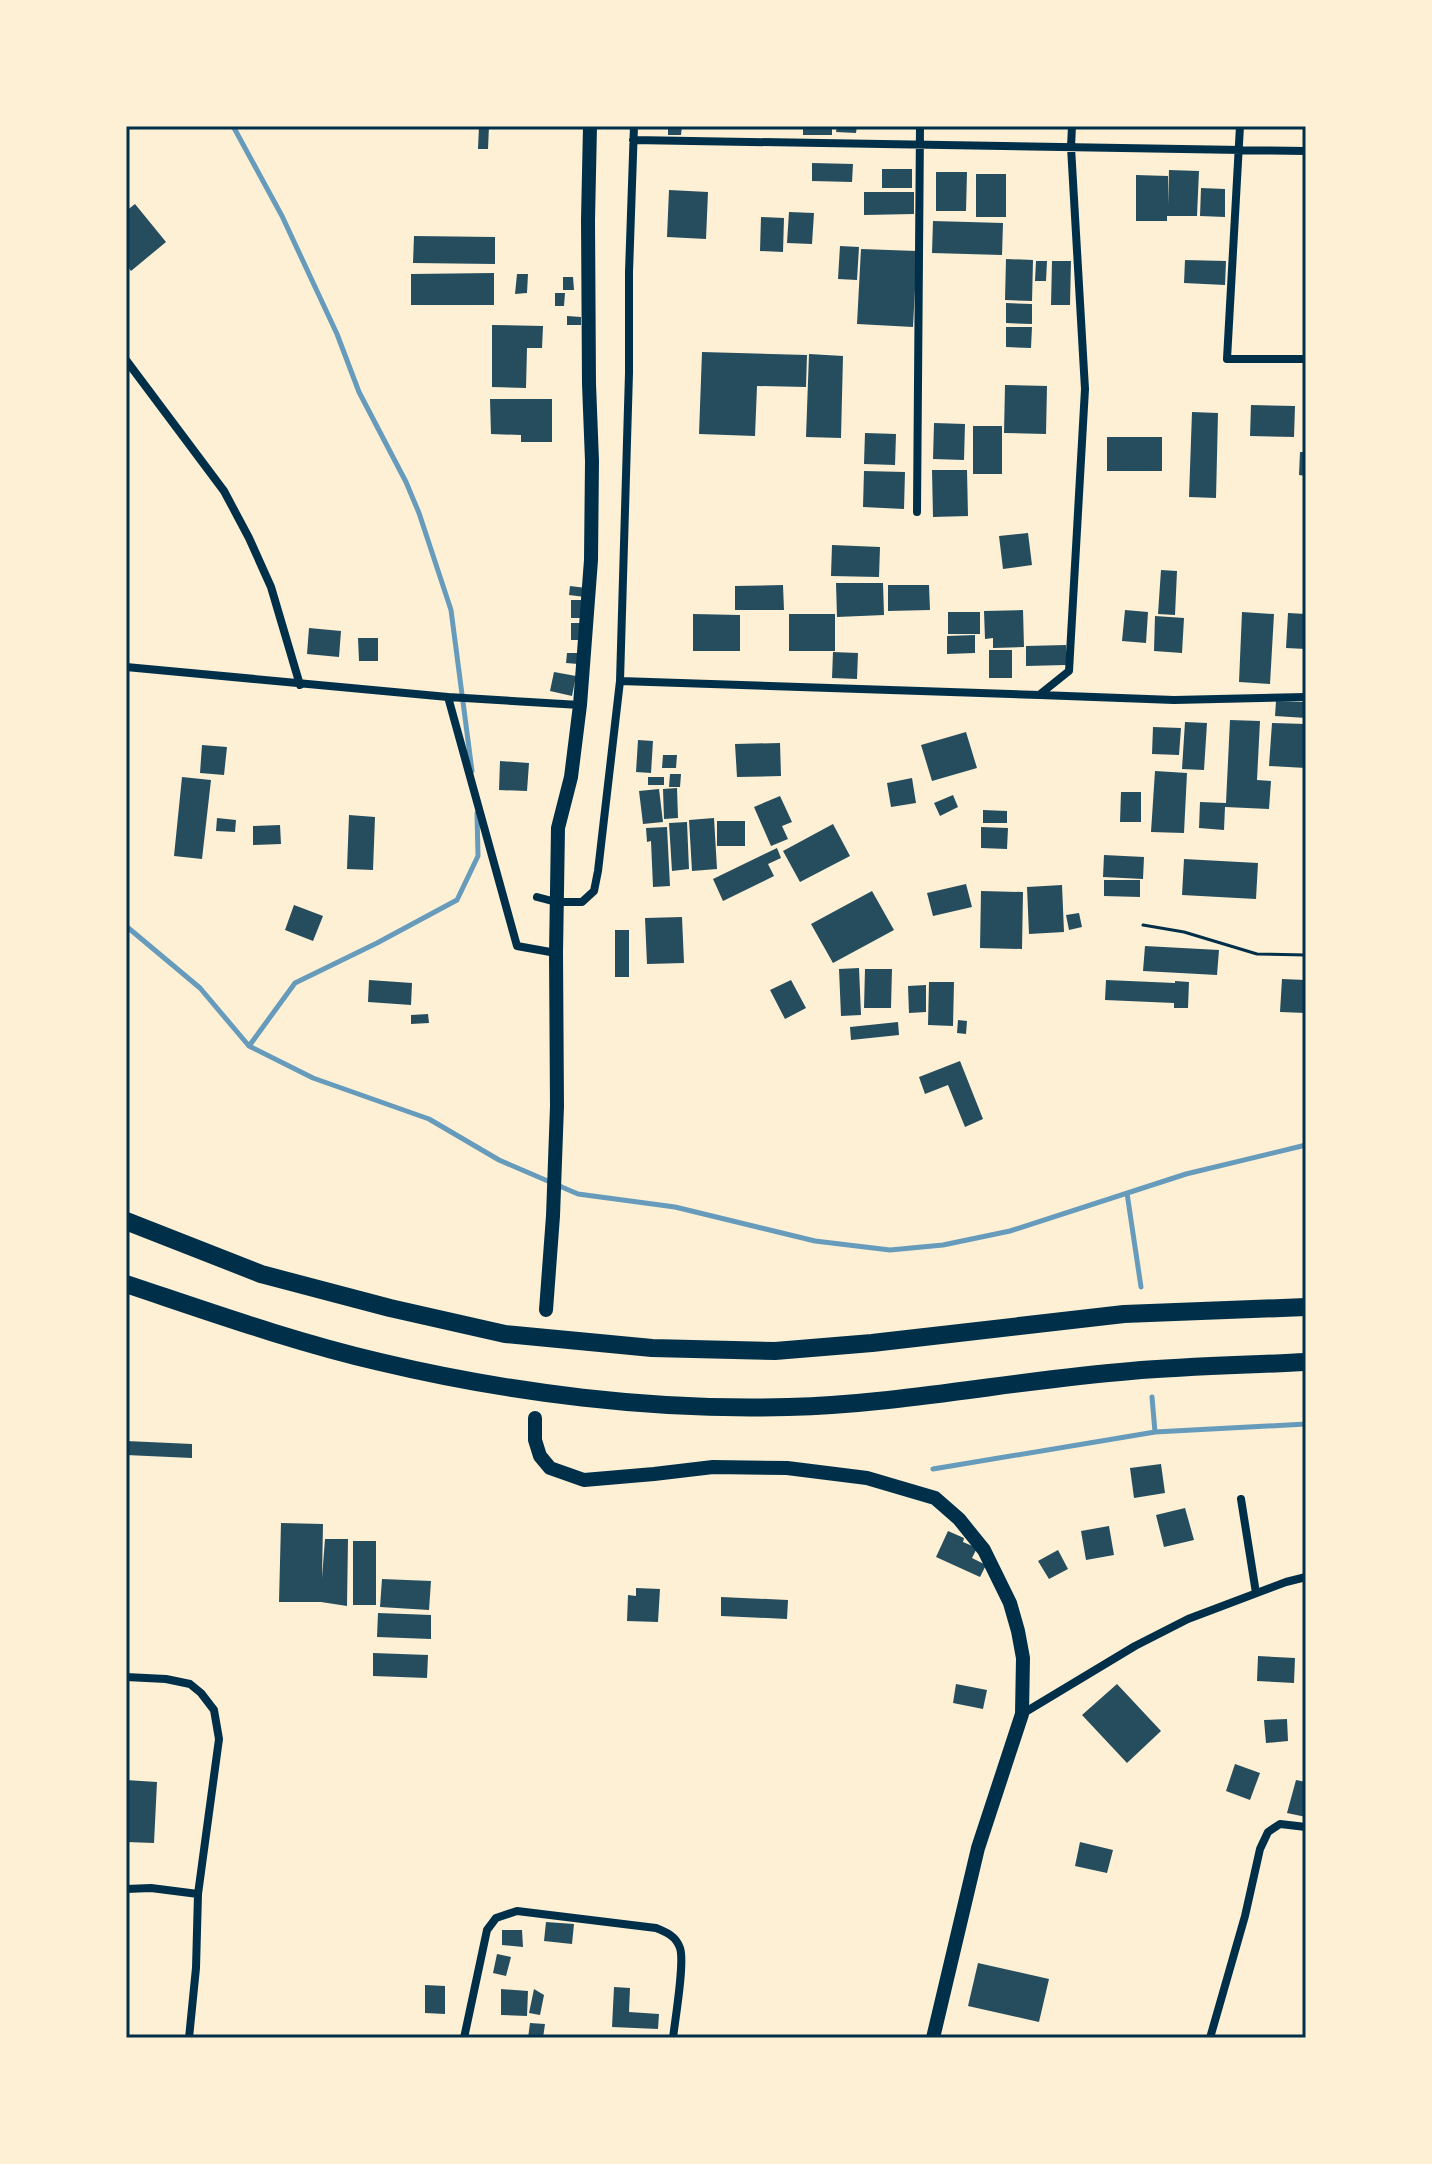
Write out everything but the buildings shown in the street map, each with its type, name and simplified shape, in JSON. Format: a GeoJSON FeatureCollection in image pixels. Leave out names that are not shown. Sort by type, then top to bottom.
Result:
{"type":"FeatureCollection","features":[{"type":"Feature","properties":{"kind":"highway"},"geometry":{"type":"LineString","coordinates":[[126,1221],[261,1274],[390,1308],[505,1334],[652,1348],[775,1351],[1124,1314],[1306,1307]]}},
{"type":"Feature","properties":{"kind":"highway"},"geometry":{"type":"LineString","coordinates":[[126,1284],[243,1324],[380,1362],[497,1386],[651,1405],[788,1407],[864,1402],[1130,1371],[1306,1362]]}},
{"type":"Feature","properties":{"kind":"street"},"geometry":{"type":"LineString","coordinates":[[546,1310],[557,1106],[558,828],[571,777],[580,705],[593,510],[589,384],[590,126]]}},
{"type":"Feature","properties":{"kind":"street"},"geometry":{"type":"LineString","coordinates":[[537,897],[556,902],[582,902],[594,891],[598,871],[620,681],[634,126]]}},
{"type":"Feature","properties":{"kind":"street"},"geometry":{"type":"LineString","coordinates":[[917,512],[920,126]]}},
{"type":"Feature","properties":{"kind":"street"},"geometry":{"type":"LineString","coordinates":[[1039,695],[1069,671],[1085,389],[1072,126]]}},
{"type":"Feature","properties":{"kind":"street"},"geometry":{"type":"LineString","coordinates":[[1240,126],[1227,359],[1306,359]]}},
{"type":"Feature","properties":{"kind":"street"},"geometry":{"type":"LineString","coordinates":[[633,140],[1306,151]]}},
{"type":"Feature","properties":{"kind":"street"},"geometry":{"type":"LineString","coordinates":[[126,360],[224,491],[271,587],[300,685]]}},
{"type":"Feature","properties":{"kind":"street"},"geometry":{"type":"LineString","coordinates":[[126,667],[300,685],[580,705]]}},
{"type":"Feature","properties":{"kind":"street"},"geometry":{"type":"LineString","coordinates":[[620,681],[1174,700],[1306,697]]}},
{"type":"Feature","properties":{"kind":"street"},"geometry":{"type":"LineString","coordinates":[[448,697],[517,946],[556,953]]}},
{"type":"Feature","properties":{"kind":"street"},"geometry":{"type":"LineString","coordinates":[[535,1418],[535,1440],[540,1456],[550,1468],[584,1480],[713,1467],[787,1468],[867,1478],[935,1498],[959,1519],[984,1550],[1010,1603],[1023,1658],[1022,1714],[978,1848],[933,2038]]}},
{"type":"Feature","properties":{"kind":"street"},"geometry":{"type":"LineString","coordinates":[[1241,1499],[1256,1593]]}},
{"type":"Feature","properties":{"kind":"street"},"geometry":{"type":"LineString","coordinates":[[1022,1714],[1135,1646],[1188,1619],[1306,1577]]}},
{"type":"Feature","properties":{"kind":"street"},"geometry":{"type":"LineString","coordinates":[[126,1677],[190,1684],[214,1710],[219,1739],[198,1894],[196,1968],[189,2038]]}},
{"type":"Feature","properties":{"kind":"street"},"geometry":{"type":"LineString","coordinates":[[1210,2038],[1245,1916],[1260,1849],[1268,1832],[1280,1824],[1306,1827]]}},
{"type":"Feature","properties":{"kind":"street"},"geometry":{"type":"LineString","coordinates":[[126,1889],[151,1888],[198,1894]]}},
{"type":"Feature","properties":{"kind":"street"},"geometry":{"type":"LineString","coordinates":[[464,2038],[487,1930],[496,1918],[517,1911],[656,1928],[671,1934],[680,1947],[681,1962],[673,2038]]}},
{"type":"Feature","properties":{"kind":"path"},"geometry":{"type":"LineString","coordinates":[[1143,925],[1184,932],[1257,954],[1306,955]]}},
{"type":"Feature","properties":{"kind":"waterway"},"geometry":{"type":"LineString","coordinates":[[233,126],[282,216],[337,334],[359,392],[419,513],[451,610],[472,771]]}},
{"type":"Feature","properties":{"kind":"waterway"},"geometry":{"type":"LineString","coordinates":[[249,1046],[295,983],[457,900],[478,856],[477,813]]}},
{"type":"Feature","properties":{"kind":"waterway"},"geometry":{"type":"LineString","coordinates":[[126,926],[200,988],[249,1046],[313,1078],[429,1119],[499,1160],[578,1194],[675,1207],[815,1241],[890,1250],[943,1245],[1010,1231],[1186,1174],[1306,1145]]}},
{"type":"Feature","properties":{"kind":"waterway"},"geometry":{"type":"LineString","coordinates":[[1127,1193],[1141,1287]]}},
{"type":"Feature","properties":{"kind":"waterway"},"geometry":{"type":"LineString","coordinates":[[1152,1397],[1155,1432]]}},
{"type":"Feature","properties":{"kind":"waterway"},"geometry":{"type":"LineString","coordinates":[[933,1469],[1155,1432],[1306,1424]]}}]}
